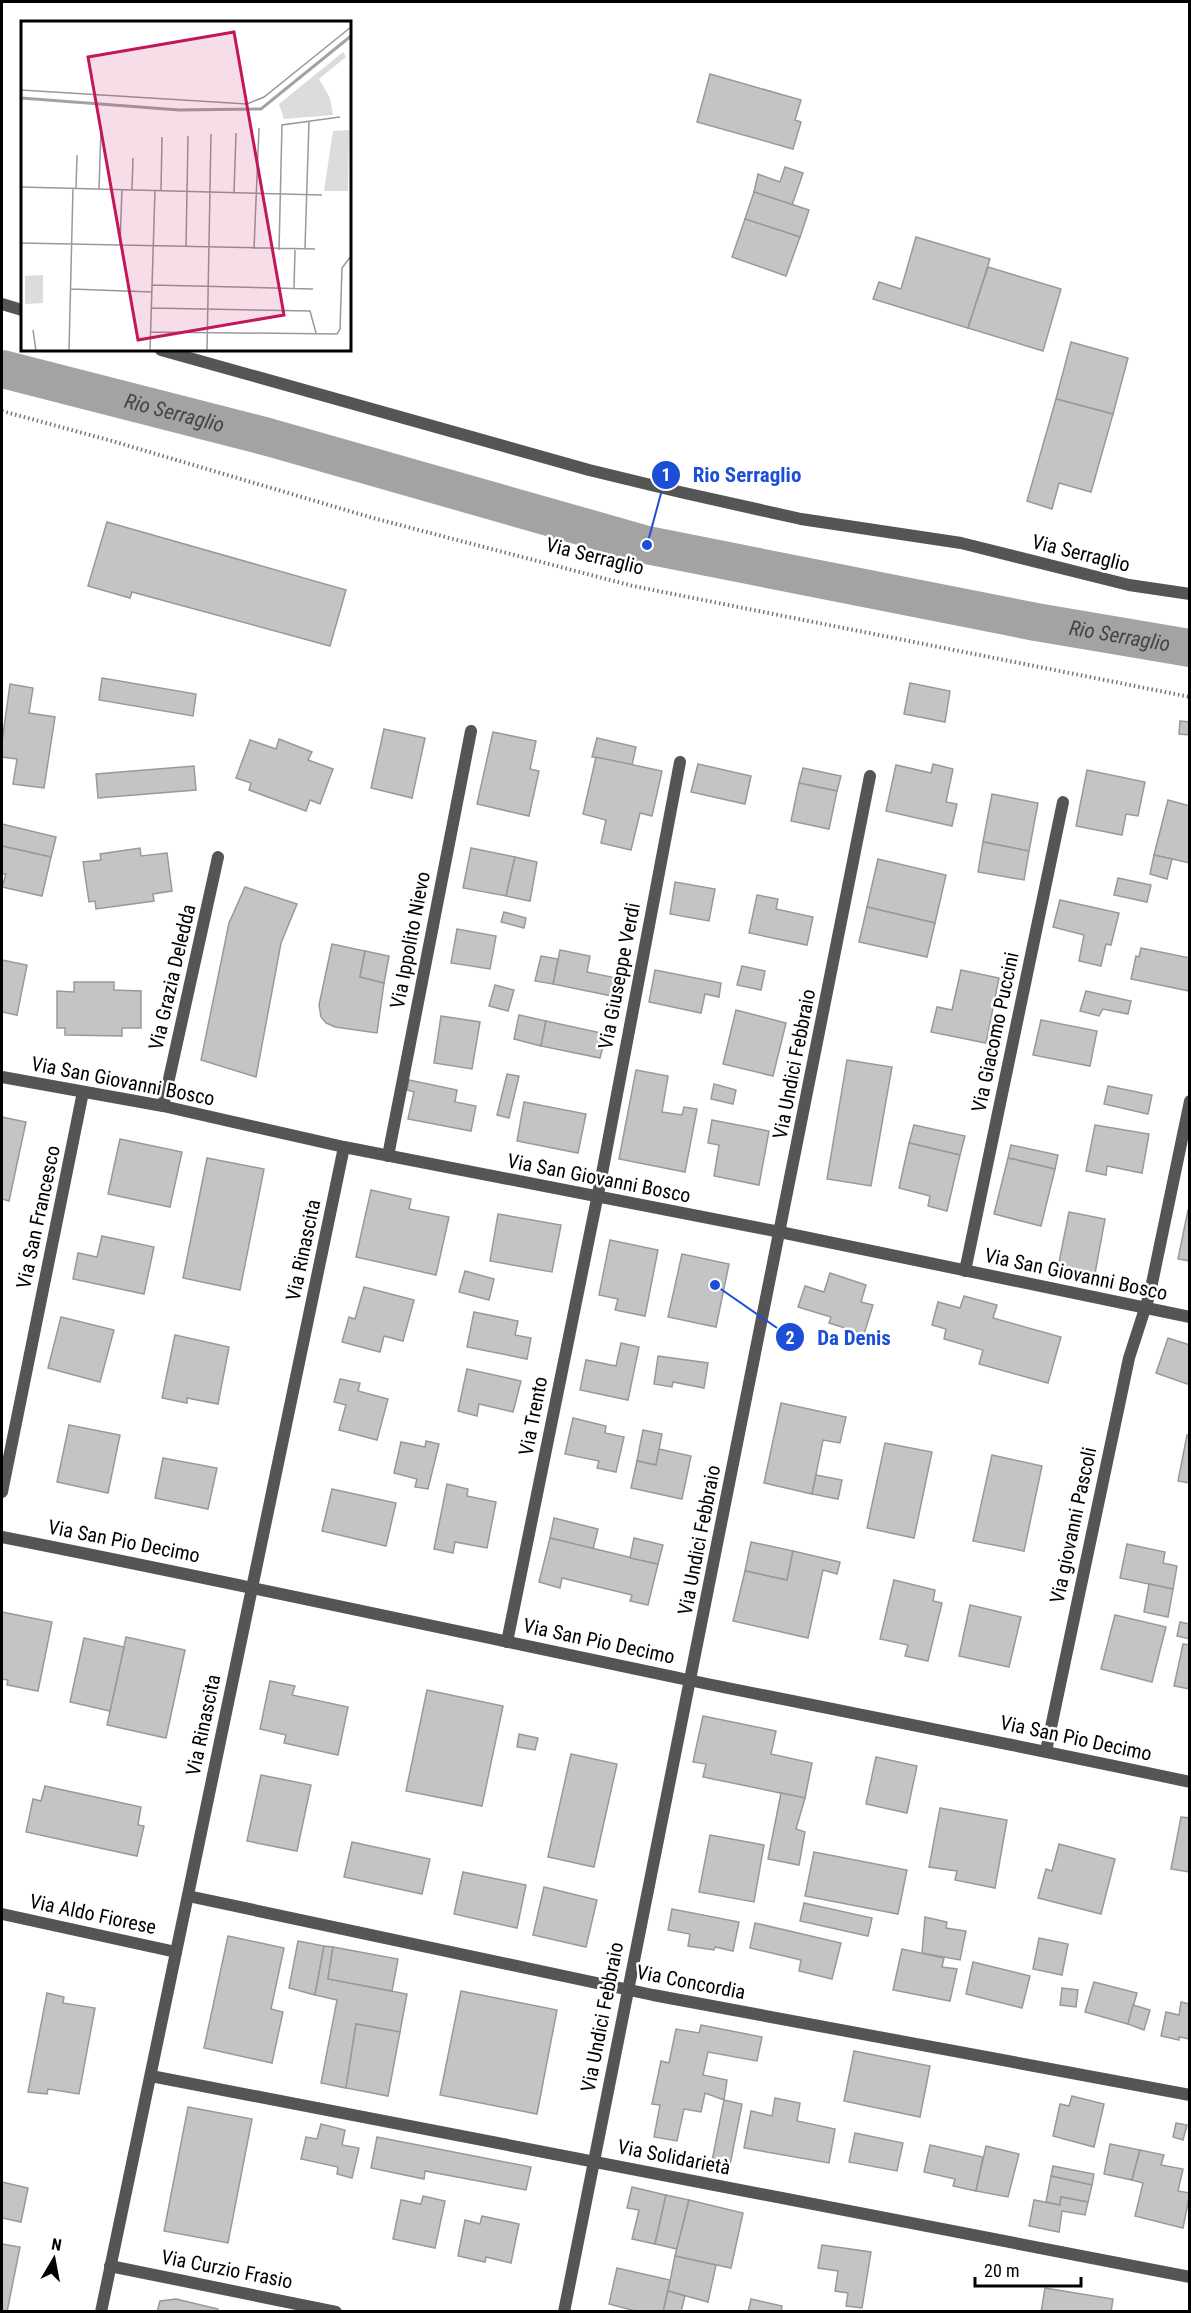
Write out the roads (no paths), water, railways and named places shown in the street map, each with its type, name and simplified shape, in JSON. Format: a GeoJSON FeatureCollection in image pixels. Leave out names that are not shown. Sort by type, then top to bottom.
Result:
{"type":"FeatureCollection","features":[{"type":"Feature","properties":{"kind":"street"},"geometry":{"type":"LineString","coordinates":[[2,304],[21,310]]}},
{"type":"Feature","properties":{"kind":"street","name":"Via Serraglio"},"geometry":{"type":"LineString","coordinates":[[165,351],[590,470],[680,492],[801,519],[961,543],[1129,585],[1190,594]]}},
{"type":"Feature","properties":{"kind":"street","name":"Via Ippolito Nievo"},"geometry":{"type":"LineString","coordinates":[[388,1156],[471,730]]}},
{"type":"Feature","properties":{"kind":"street","name":"Via Giuseppe Verdi"},"geometry":{"type":"LineString","coordinates":[[597,1197],[680,762]]}},
{"type":"Feature","properties":{"kind":"street","name":"Via Undici Febbraio"},"geometry":{"type":"LineString","coordinates":[[564,2312],[870,777]]}},
{"type":"Feature","properties":{"kind":"street","name":"Via Giacomo Puccini"},"geometry":{"type":"LineString","coordinates":[[965,1271],[1062,802]]}},
{"type":"Feature","properties":{"kind":"street","name":"Via Grazia Deledda"},"geometry":{"type":"LineString","coordinates":[[163,1106],[218,857]]}},
{"type":"Feature","properties":{"kind":"street","name":"Via San Giovanni Bosco"},"geometry":{"type":"LineString","coordinates":[[2,1077],[163,1106],[344,1148],[780,1232],[1190,1317]]}},
{"type":"Feature","properties":{"kind":"street","name":"Via San Francesco"},"geometry":{"type":"LineString","coordinates":[[2,1492],[83,1092]]}},
{"type":"Feature","properties":{"kind":"street","name":"Via giovanni Pascoli"},"geometry":{"type":"LineString","coordinates":[[1046,1751],[1129,1358],[1145,1308],[1190,1101]]}},
{"type":"Feature","properties":{"kind":"street","name":"Via Rinascita"},"geometry":{"type":"LineString","coordinates":[[101,2312],[344,1148]]}},
{"type":"Feature","properties":{"kind":"street","name":"Via Trento"},"geometry":{"type":"LineString","coordinates":[[507,1642],[597,1197]]}},
{"type":"Feature","properties":{"kind":"street","name":"Via San Pio Decimo"},"geometry":{"type":"LineString","coordinates":[[2,1537],[1190,1782]]}},
{"type":"Feature","properties":{"kind":"street","name":"Via Concordia"},"geometry":{"type":"LineString","coordinates":[[188,1896],[627,1990],[1190,2095]]}},
{"type":"Feature","properties":{"kind":"street","name":"Via Aldo Fiorese"},"geometry":{"type":"LineString","coordinates":[[2,1914],[176,1952]]}},
{"type":"Feature","properties":{"kind":"street","name":"Via Solidarietà"},"geometry":{"type":"LineString","coordinates":[[152,2076],[1190,2277]]}},
{"type":"Feature","properties":{"kind":"street","name":"Via Curzio Frasio"},"geometry":{"type":"LineString","coordinates":[[110,2266],[336,2312]]}},
{"type":"Feature","properties":{"kind":"waterway","name":"Rio Serraglio"},"geometry":{"type":"LineString","coordinates":[[2,369],[268,437],[647,545],[1036,622],[1190,648]]}},
{"type":"Feature","properties":{"kind":"place","name":"Rio Serraglio"},"geometry":{"type":"Point","coordinates":[647,545]}},
{"type":"Feature","properties":{"kind":"place","name":"Da Denis"},"geometry":{"type":"Point","coordinates":[715,1285]}}]}
